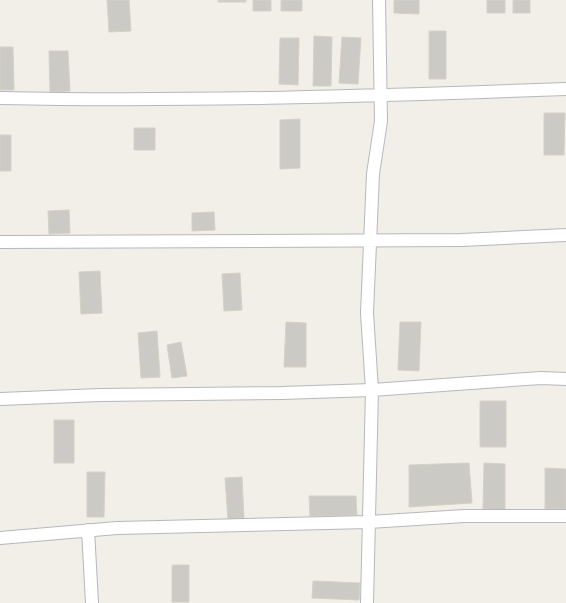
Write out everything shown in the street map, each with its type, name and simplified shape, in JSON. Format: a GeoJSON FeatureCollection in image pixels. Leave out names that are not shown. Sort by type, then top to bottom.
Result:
{"type":"FeatureCollection","features":[{"type":"Feature","properties":{"kind":"street"},"geometry":{"type":"LineString","coordinates":[[367,603],[372,390],[367,313],[373,174],[381,121],[379,0]]}},
{"type":"Feature","properties":{"kind":"street"},"geometry":{"type":"LineString","coordinates":[[0,98],[87,100],[380,96],[566,89]]}},
{"type":"Feature","properties":{"kind":"street"},"geometry":{"type":"LineString","coordinates":[[0,242],[461,240],[566,235]]}},
{"type":"Feature","properties":{"kind":"street"},"geometry":{"type":"LineString","coordinates":[[0,399],[108,395],[282,393],[372,390],[542,378],[566,379]]}},
{"type":"Feature","properties":{"kind":"street"},"geometry":{"type":"LineString","coordinates":[[0,538],[117,528],[369,522],[464,516],[566,516]]}},
{"type":"Feature","properties":{"kind":"street"},"geometry":{"type":"LineString","coordinates":[[88,530],[92,603]]}},
{"type":"Feature","properties":{"kind":"building"},"geometry":{"type":"Polygon","coordinates":[[[107,0],[129,0],[131,31],[109,32],[107,0]]]}},
{"type":"Feature","properties":{"kind":"building"},"geometry":{"type":"Polygon","coordinates":[[[218,0],[246,0],[246,2],[218,2],[218,0]]]}},
{"type":"Feature","properties":{"kind":"building"},"geometry":{"type":"Polygon","coordinates":[[[253,0],[271,0],[271,11],[253,11],[253,0]]]}},
{"type":"Feature","properties":{"kind":"building"},"geometry":{"type":"Polygon","coordinates":[[[281,0],[302,0],[302,11],[281,11],[281,0]]]}},
{"type":"Feature","properties":{"kind":"building"},"geometry":{"type":"Polygon","coordinates":[[[394,0],[419,0],[419,14],[394,13],[394,0]]]}},
{"type":"Feature","properties":{"kind":"building"},"geometry":{"type":"Polygon","coordinates":[[[487,0],[505,0],[505,13],[487,13],[487,0]]]}},
{"type":"Feature","properties":{"kind":"building"},"geometry":{"type":"Polygon","coordinates":[[[513,0],[530,0],[530,13],[513,13],[513,0]]]}},
{"type":"Feature","properties":{"kind":"building"},"geometry":{"type":"Polygon","coordinates":[[[429,31],[446,31],[446,79],[429,79],[429,31]]]}},
{"type":"Feature","properties":{"kind":"building"},"geometry":{"type":"Polygon","coordinates":[[[314,36],[332,37],[331,86],[313,86],[314,36]]]}},
{"type":"Feature","properties":{"kind":"building"},"geometry":{"type":"Polygon","coordinates":[[[342,37],[361,38],[358,84],[339,83],[342,37]]]}},
{"type":"Feature","properties":{"kind":"building"},"geometry":{"type":"Polygon","coordinates":[[[280,38],[299,38],[298,85],[279,84],[280,38]]]}},
{"type":"Feature","properties":{"kind":"building"},"geometry":{"type":"Polygon","coordinates":[[[0,47],[13,47],[14,90],[0,90],[0,47]]]}},
{"type":"Feature","properties":{"kind":"building"},"geometry":{"type":"Polygon","coordinates":[[[49,51],[68,51],[70,91],[50,92],[49,51]]]}},
{"type":"Feature","properties":{"kind":"building"},"geometry":{"type":"Polygon","coordinates":[[[544,113],[565,113],[564,155],[544,155],[544,113]]]}},
{"type":"Feature","properties":{"kind":"building"},"geometry":{"type":"Polygon","coordinates":[[[300,119],[300,168],[280,169],[280,120],[300,119]]]}},
{"type":"Feature","properties":{"kind":"building"},"geometry":{"type":"Polygon","coordinates":[[[134,128],[155,128],[155,150],[134,150],[134,128]]]}},
{"type":"Feature","properties":{"kind":"building"},"geometry":{"type":"Polygon","coordinates":[[[0,135],[11,135],[11,171],[0,171],[0,135]]]}},
{"type":"Feature","properties":{"kind":"building"},"geometry":{"type":"Polygon","coordinates":[[[69,210],[70,233],[49,234],[48,211],[69,210]]]}},
{"type":"Feature","properties":{"kind":"building"},"geometry":{"type":"Polygon","coordinates":[[[214,212],[215,230],[192,231],[192,213],[214,212]]]}},
{"type":"Feature","properties":{"kind":"building"},"geometry":{"type":"Polygon","coordinates":[[[100,271],[102,313],[81,314],[79,272],[100,271]]]}},
{"type":"Feature","properties":{"kind":"building"},"geometry":{"type":"Polygon","coordinates":[[[240,273],[242,310],[224,311],[222,274],[240,273]]]}},
{"type":"Feature","properties":{"kind":"building"},"geometry":{"type":"Polygon","coordinates":[[[286,322],[306,323],[306,367],[284,367],[286,322]]]}},
{"type":"Feature","properties":{"kind":"building"},"geometry":{"type":"Polygon","coordinates":[[[400,322],[421,322],[419,371],[398,370],[400,322]]]}},
{"type":"Feature","properties":{"kind":"building"},"geometry":{"type":"Polygon","coordinates":[[[157,331],[160,377],[141,378],[138,333],[157,331]]]}},
{"type":"Feature","properties":{"kind":"building"},"geometry":{"type":"Polygon","coordinates":[[[181,342],[187,376],[172,378],[167,345],[181,342]]]}},
{"type":"Feature","properties":{"kind":"building"},"geometry":{"type":"Polygon","coordinates":[[[480,401],[506,401],[506,447],[480,447],[480,401]]]}},
{"type":"Feature","properties":{"kind":"building"},"geometry":{"type":"Polygon","coordinates":[[[54,420],[74,420],[74,463],[54,463],[54,420]]]}},
{"type":"Feature","properties":{"kind":"building"},"geometry":{"type":"Polygon","coordinates":[[[469,463],[472,503],[409,507],[409,465],[469,463]]]}},
{"type":"Feature","properties":{"kind":"building"},"geometry":{"type":"Polygon","coordinates":[[[484,463],[505,464],[505,510],[483,509],[484,463]]]}},
{"type":"Feature","properties":{"kind":"building"},"geometry":{"type":"Polygon","coordinates":[[[545,468],[566,469],[566,509],[545,509],[545,468]]]}},
{"type":"Feature","properties":{"kind":"building"},"geometry":{"type":"Polygon","coordinates":[[[87,472],[105,472],[104,517],[87,517],[87,472]]]}},
{"type":"Feature","properties":{"kind":"building"},"geometry":{"type":"Polygon","coordinates":[[[242,477],[244,518],[228,520],[225,478],[242,477]]]}},
{"type":"Feature","properties":{"kind":"building"},"geometry":{"type":"Polygon","coordinates":[[[309,496],[356,496],[357,515],[310,516],[309,496]]]}},
{"type":"Feature","properties":{"kind":"building"},"geometry":{"type":"Polygon","coordinates":[[[172,565],[189,565],[189,602],[172,602],[172,565]]]}},
{"type":"Feature","properties":{"kind":"building"},"geometry":{"type":"Polygon","coordinates":[[[313,581],[360,583],[359,600],[312,598],[313,581]]]}}]}
